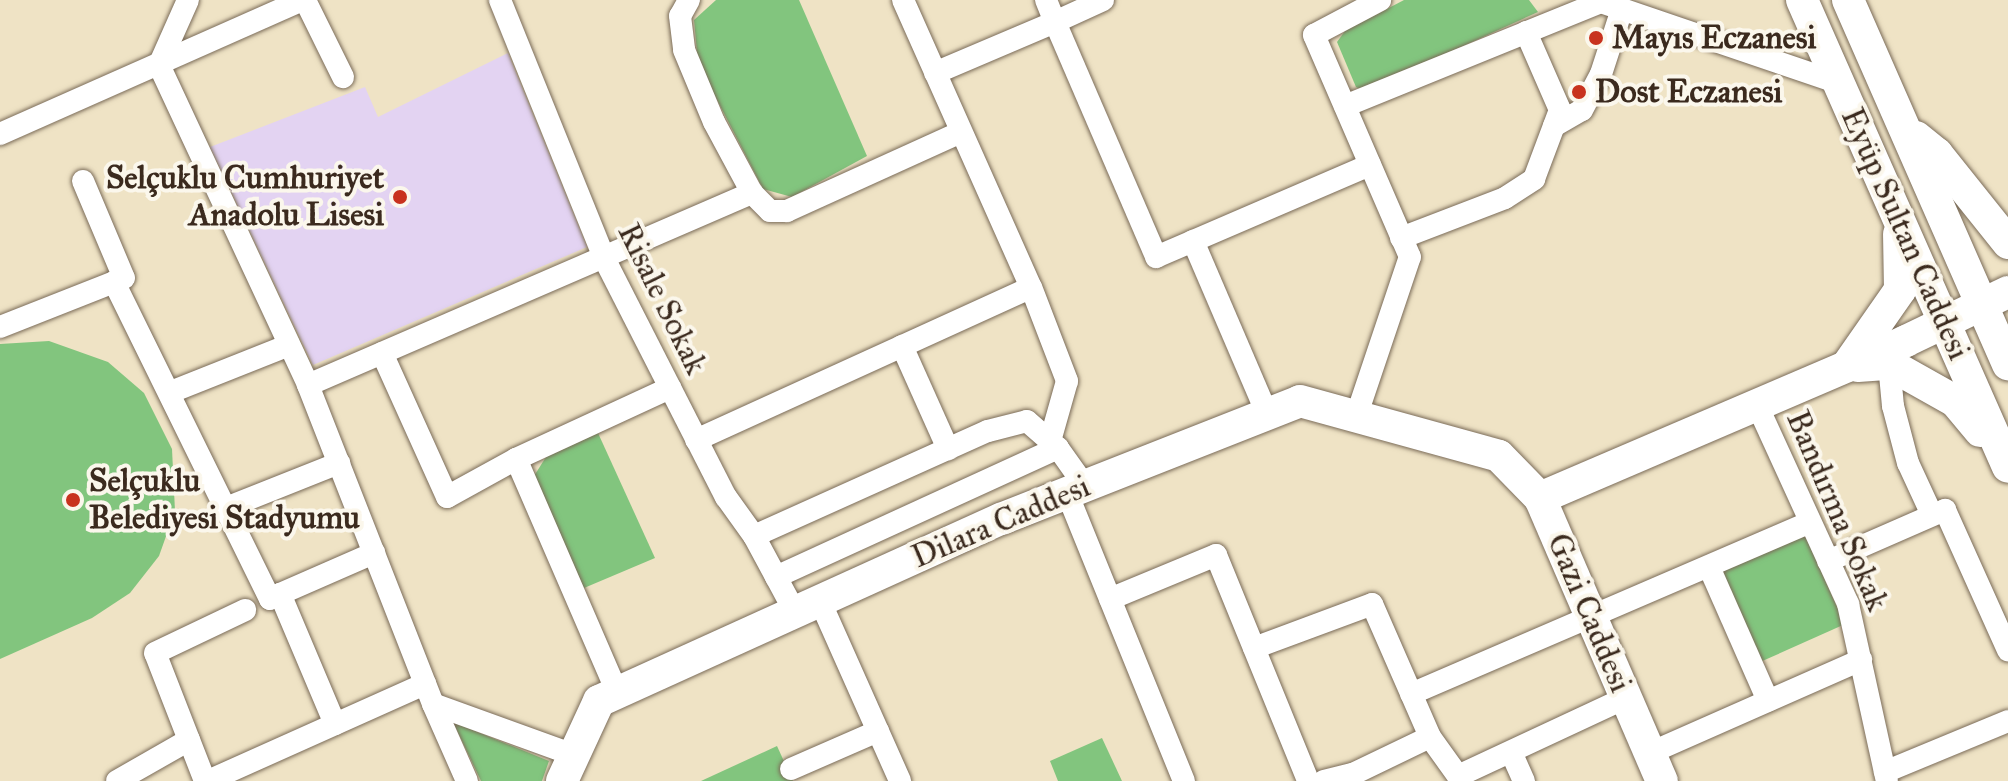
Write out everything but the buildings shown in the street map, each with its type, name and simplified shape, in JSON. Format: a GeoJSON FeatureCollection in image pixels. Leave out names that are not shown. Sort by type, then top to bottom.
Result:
{"type":"FeatureCollection","features":[{"type":"Feature","properties":{"kind":"street"},"geometry":{"type":"LineString","coordinates":[[188,0],[159,65],[308,385],[429,694],[467,781]]}},
{"type":"Feature","properties":{"kind":"street"},"geometry":{"type":"LineString","coordinates":[[0,134],[304,0],[343,77]]}},
{"type":"Feature","properties":{"kind":"street","name":"Risale Sokak"},"geometry":{"type":"LineString","coordinates":[[500,0],[605,260],[696,440],[726,497],[754,536],[776,577],[808,607],[878,731],[900,781]]}},
{"type":"Feature","properties":{"kind":"street"},"geometry":{"type":"LineString","coordinates":[[689,0],[680,16],[684,50],[714,122],[752,193],[770,211],[787,211],[961,132]]}},
{"type":"Feature","properties":{"kind":"street"},"geometry":{"type":"LineString","coordinates":[[903,0],[1031,287],[1067,381],[1054,445]]}},
{"type":"Feature","properties":{"kind":"street"},"geometry":{"type":"LineString","coordinates":[[1046,0],[1156,257],[1370,165]]}},
{"type":"Feature","properties":{"kind":"street"},"geometry":{"type":"LineString","coordinates":[[935,73],[1103,0]]}},
{"type":"Feature","properties":{"kind":"street"},"geometry":{"type":"LineString","coordinates":[[1356,417],[1410,257],[1314,35],[1380,0]]}},
{"type":"Feature","properties":{"kind":"street","name":"Eyüp Sultan Caddesi"},"geometry":{"type":"LineString","coordinates":[[1802,0],[2007,466]]}},
{"type":"Feature","properties":{"kind":"street","name":"Eyüp Sultan Caddesi"},"geometry":{"type":"LineString","coordinates":[[1848,0],[1905,128],[1995,298],[2008,364]]}},
{"type":"Feature","properties":{"kind":"street"},"geometry":{"type":"LineString","coordinates":[[1345,106],[1601,2],[1839,83]]}},
{"type":"Feature","properties":{"kind":"street"},"geometry":{"type":"LineString","coordinates":[[1554,126],[1582,110],[1601,74],[1622,9]]}},
{"type":"Feature","properties":{"kind":"street"},"geometry":{"type":"LineString","coordinates":[[1401,238],[1525,188],[1534,179],[1560,110],[1526,32]]}},
{"type":"Feature","properties":{"kind":"street"},"geometry":{"type":"LineString","coordinates":[[1905,128],[1937,154],[2008,243]]}},
{"type":"Feature","properties":{"kind":"street"},"geometry":{"type":"LineString","coordinates":[[0,327],[124,278],[83,181]]}},
{"type":"Feature","properties":{"kind":"street"},"geometry":{"type":"LineString","coordinates":[[308,385],[605,260],[752,193]]}},
{"type":"Feature","properties":{"kind":"street"},"geometry":{"type":"LineString","coordinates":[[1847,366],[1900,290],[1898,218]]}},
{"type":"Feature","properties":{"kind":"street"},"geometry":{"type":"LineString","coordinates":[[1193,241],[1267,414]]}},
{"type":"Feature","properties":{"kind":"street"},"geometry":{"type":"LineString","coordinates":[[114,282],[171,392],[270,599],[374,553]]}},
{"type":"Feature","properties":{"kind":"street"},"geometry":{"type":"LineString","coordinates":[[696,440],[1031,287]]}},
{"type":"Feature","properties":{"kind":"street"},"geometry":{"type":"LineString","coordinates":[[1540,498],[1758,407],[1945,324],[1995,298]]}},
{"type":"Feature","properties":{"kind":"street"},"geometry":{"type":"LineString","coordinates":[[171,392],[289,345]]}},
{"type":"Feature","properties":{"kind":"street"},"geometry":{"type":"LineString","coordinates":[[902,346],[948,449]]}},
{"type":"Feature","properties":{"kind":"street"},"geometry":{"type":"LineString","coordinates":[[382,353],[447,497],[516,459],[670,388]]}},
{"type":"Feature","properties":{"kind":"street"},"geometry":{"type":"LineString","coordinates":[[1847,366],[1889,364],[1955,401],[2007,466]]}},
{"type":"Feature","properties":{"kind":"street"},"geometry":{"type":"LineString","coordinates":[[1889,364],[1893,406],[1908,463],[1932,515]]}},
{"type":"Feature","properties":{"kind":"street","name":"Dilara Caddesi"},"geometry":{"type":"LineString","coordinates":[[568,768],[599,701],[1076,490],[1300,401],[1499,456]]}},
{"type":"Feature","properties":{"kind":"street","name":"Bandırma Sokak"},"geometry":{"type":"LineString","coordinates":[[1758,407],[1848,604],[1886,776]]}},
{"type":"Feature","properties":{"kind":"street"},"geometry":{"type":"LineString","coordinates":[[754,536],[948,449],[1027,421],[1054,445],[1076,490],[1110,599],[1184,781]]}},
{"type":"Feature","properties":{"kind":"street"},"geometry":{"type":"LineString","coordinates":[[776,577],[1054,445]]}},
{"type":"Feature","properties":{"kind":"street","name":"Gazi Caddesi"},"geometry":{"type":"LineString","coordinates":[[1499,456],[1540,498],[1656,767]]}},
{"type":"Feature","properties":{"kind":"street"},"geometry":{"type":"LineString","coordinates":[[516,459],[617,692]]}},
{"type":"Feature","properties":{"kind":"street"},"geometry":{"type":"LineString","coordinates":[[226,508],[339,463]]}},
{"type":"Feature","properties":{"kind":"street"},"geometry":{"type":"LineString","coordinates":[[1828,561],[1945,510],[2008,650]]}},
{"type":"Feature","properties":{"kind":"street"},"geometry":{"type":"LineString","coordinates":[[1411,694],[1548,633],[1590,620],[1810,522]]}},
{"type":"Feature","properties":{"kind":"street"},"geometry":{"type":"LineString","coordinates":[[1110,599],[1216,555],[1308,781]]}},
{"type":"Feature","properties":{"kind":"street"},"geometry":{"type":"LineString","coordinates":[[1709,567],[1768,701]]}},
{"type":"Feature","properties":{"kind":"street"},"geometry":{"type":"LineString","coordinates":[[280,594],[335,724]]}},
{"type":"Feature","properties":{"kind":"street"},"geometry":{"type":"LineString","coordinates":[[1254,648],[1372,604],[1430,737],[1459,778],[1625,698]]}},
{"type":"Feature","properties":{"kind":"street"},"geometry":{"type":"LineString","coordinates":[[245,610],[155,653],[206,781],[335,724],[429,694],[568,768]]}},
{"type":"Feature","properties":{"kind":"street"},"geometry":{"type":"LineString","coordinates":[[1656,767],[1768,701],[1861,660]]}},
{"type":"Feature","properties":{"kind":"street"},"geometry":{"type":"LineString","coordinates":[[1886,776],[2008,721]]}},
{"type":"Feature","properties":{"kind":"street"},"geometry":{"type":"LineString","coordinates":[[791,769],[878,731]]}},
{"type":"Feature","properties":{"kind":"street"},"geometry":{"type":"LineString","coordinates":[[1324,781],[1355,777],[1430,737]]}},
{"type":"Feature","properties":{"kind":"street"},"geometry":{"type":"LineString","coordinates":[[117,781],[189,740]]}},
{"type":"Feature","properties":{"kind":"street"},"geometry":{"type":"LineString","coordinates":[[1511,752],[1524,781]]}},
{"type":"Feature","properties":{"kind":"shaded area","name":"Selçuklu Cumhuriyet Anadolu Lisesi"},"geometry":{"type":"Polygon","coordinates":[[[508,53],[587,247],[313,365],[210,147],[365,87],[378,117],[508,53]]]}},
{"type":"Feature","properties":{"kind":"green space"},"geometry":{"type":"Polygon","coordinates":[[[716,0],[799,0],[867,156],[792,197],[763,189],[698,63],[694,20],[716,0]]]}},
{"type":"Feature","properties":{"kind":"green space"},"geometry":{"type":"Polygon","coordinates":[[[1404,0],[1529,0],[1538,12],[1364,91],[1356,87],[1337,42],[1345,31],[1404,0]]]}},
{"type":"Feature","properties":{"kind":"green space","name":"Selçuklu Belediyesi Stadyumu"},"geometry":{"type":"Polygon","coordinates":[[[49,341],[108,362],[144,393],[172,449],[175,511],[159,556],[130,593],[92,618],[0,659],[0,344],[49,341]]]}},
{"type":"Feature","properties":{"kind":"green space"},"geometry":{"type":"Polygon","coordinates":[[[598,433],[655,558],[584,588],[534,476],[546,457],[598,433]]]}},
{"type":"Feature","properties":{"kind":"green space"},"geometry":{"type":"Polygon","coordinates":[[[1804,533],[1845,624],[1761,662],[1720,570],[1804,533]]]}},
{"type":"Feature","properties":{"kind":"green space"},"geometry":{"type":"Polygon","coordinates":[[[453,722],[549,761],[542,781],[481,781],[453,722]]]}},
{"type":"Feature","properties":{"kind":"green space"},"geometry":{"type":"Polygon","coordinates":[[[1102,738],[1122,781],[1058,781],[1050,761],[1102,738]]]}},
{"type":"Feature","properties":{"kind":"green space"},"geometry":{"type":"Polygon","coordinates":[[[777,746],[793,781],[701,781],[777,746]]]}},
{"type":"Feature","properties":{"kind":"place","name":"Mayıs Eczanesi"},"geometry":{"type":"Point","coordinates":[1596,38]}},
{"type":"Feature","properties":{"kind":"place","name":"Dost Eczanesi"},"geometry":{"type":"Point","coordinates":[1579,92]}},
{"type":"Feature","properties":{"kind":"place","name":"Selçuklu Cumhuriyet Anadolu Lisesi"},"geometry":{"type":"Point","coordinates":[400,197]}},
{"type":"Feature","properties":{"kind":"place","name":"Selçuklu Belediyesi Stadyumu"},"geometry":{"type":"Point","coordinates":[73,500]}}]}
